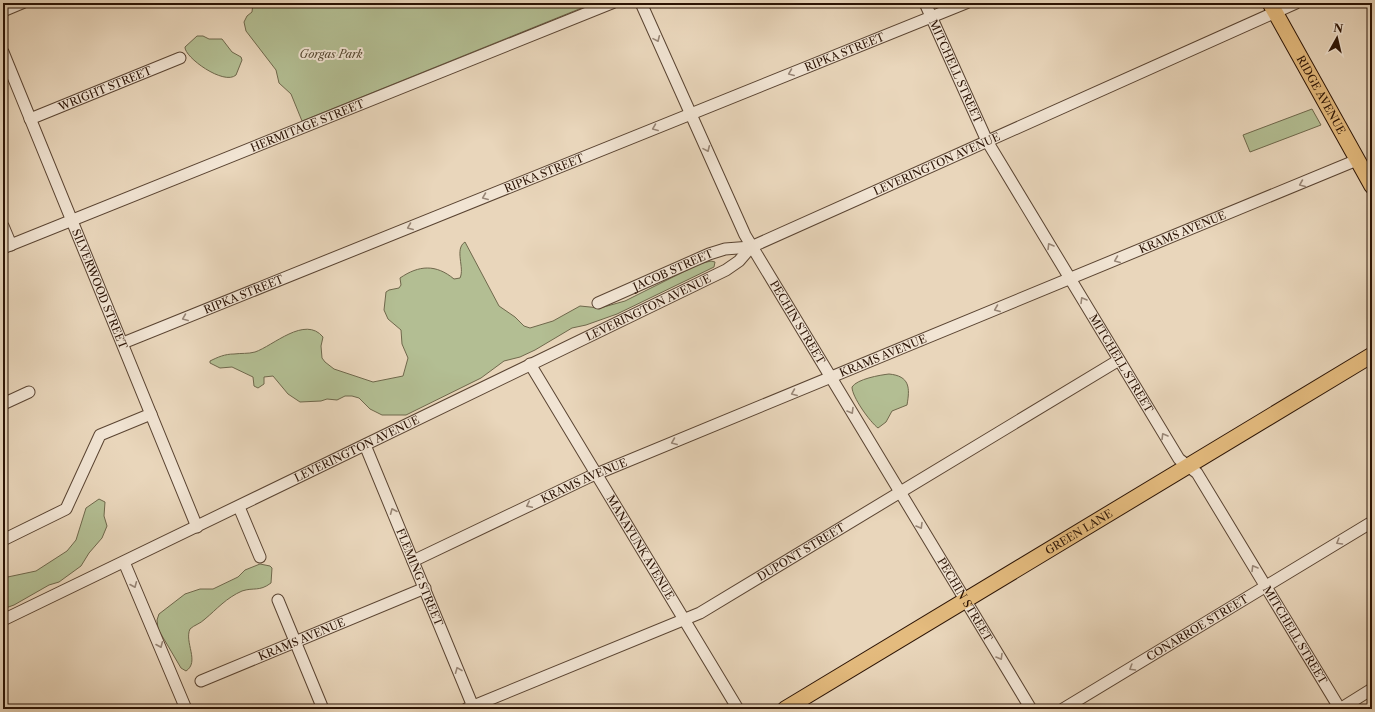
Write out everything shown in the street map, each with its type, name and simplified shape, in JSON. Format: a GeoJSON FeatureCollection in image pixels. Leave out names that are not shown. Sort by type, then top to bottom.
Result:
{"type":"FeatureCollection","features":[{"type":"Feature","properties":{"kind":"main road","name":"RIDGE AVENUE"},"geometry":{"type":"LineString","coordinates":[[1273,7],[1372,186]]}},
{"type":"Feature","properties":{"kind":"main road","name":"GREEN LANE"},"geometry":{"type":"LineString","coordinates":[[785,709],[1372,355]]}},
{"type":"Feature","properties":{"kind":"street"},"geometry":{"type":"LineString","coordinates":[[3,11],[22,3]]}},
{"type":"Feature","properties":{"kind":"street","name":"HERMITAGE STREET"},"geometry":{"type":"LineString","coordinates":[[7,247],[612,3]]}},
{"type":"Feature","properties":{"kind":"street","name":"PECHIN STREET"},"geometry":{"type":"LineString","coordinates":[[641,3],[751,247],[1031,709]]}},
{"type":"Feature","properties":{"kind":"street","name":"MITCHELL STREET"},"geometry":{"type":"LineString","coordinates":[[925,3],[987,141],[1179,459],[1197,473],[1340,709]]}},
{"type":"Feature","properties":{"kind":"street","name":"RIPKA STREET"},"geometry":{"type":"LineString","coordinates":[[123,343],[966,3]]}},
{"type":"Feature","properties":{"kind":"street","name":"LEVERINGTON AVENUE"},"geometry":{"type":"LineString","coordinates":[[3,620],[726,270],[739,260],[751,247],[987,141],[1273,7],[1296,3]]}},
{"type":"Feature","properties":{"kind":"street","name":"SILVERWOOD STREET"},"geometry":{"type":"LineString","coordinates":[[3,52],[197,527]]}},
{"type":"Feature","properties":{"kind":"street","name":"WRIGHT STREET"},"geometry":{"type":"LineString","coordinates":[[30,119],[180,58]]}},
{"type":"Feature","properties":{"kind":"street","name":"KRAMS AVENUE"},"geometry":{"type":"LineString","coordinates":[[413,561],[596,474],[1357,160]]}},
{"type":"Feature","properties":{"kind":"street"},"geometry":{"type":"LineString","coordinates":[[3,226],[7,247]]}},
{"type":"Feature","properties":{"kind":"street","name":"JACOB STREET"},"geometry":{"type":"LineString","coordinates":[[598,303],[709,254],[725,249],[751,247]]}},
{"type":"Feature","properties":{"kind":"street","name":"DUPONT STREET"},"geometry":{"type":"LineString","coordinates":[[471,708],[684,620],[706,609],[1119,360]]}},
{"type":"Feature","properties":{"kind":"street","name":"MANAYUNK AVENUE"},"geometry":{"type":"LineString","coordinates":[[530,364],[738,709]]}},
{"type":"Feature","properties":{"kind":"street"},"geometry":{"type":"LineString","coordinates":[[3,404],[29,392]]}},
{"type":"Feature","properties":{"kind":"street"},"geometry":{"type":"LineString","coordinates":[[3,540],[66,509],[98,438],[103,434],[151,414]]}},
{"type":"Feature","properties":{"kind":"street","name":"FLEMING STREET"},"geometry":{"type":"LineString","coordinates":[[365,445],[425,588],[471,708]]}},
{"type":"Feature","properties":{"kind":"street"},"geometry":{"type":"LineString","coordinates":[[239,507],[260,557]]}},
{"type":"Feature","properties":{"kind":"street","name":"CONARROE STREET"},"geometry":{"type":"LineString","coordinates":[[1063,709],[1372,522]]}},
{"type":"Feature","properties":{"kind":"street"},"geometry":{"type":"LineString","coordinates":[[124,562],[186,709]]}},
{"type":"Feature","properties":{"kind":"street","name":"KRAMS AVENUE"},"geometry":{"type":"LineString","coordinates":[[201,681],[425,588]]}},
{"type":"Feature","properties":{"kind":"street"},"geometry":{"type":"LineString","coordinates":[[278,600],[323,709]]}},
{"type":"Feature","properties":{"kind":"street"},"geometry":{"type":"LineString","coordinates":[[1340,709],[1372,689]]}},
{"type":"Feature","properties":{"kind":"green space","name":"Gorgas Park"},"geometry":{"type":"Polygon","coordinates":[[[253,3],[594,3],[302,121],[291,94],[279,83],[276,70],[246,31],[244,22],[247,16],[252,12],[253,3]]]}},
{"type":"Feature","properties":{"kind":"green space"},"geometry":{"type":"Polygon","coordinates":[[[197,36],[203,36],[209,39],[222,39],[232,52],[241,57],[242,60],[236,75],[223,77],[214,74],[198,63],[186,52],[185,47],[197,36]]]}},
{"type":"Feature","properties":{"kind":"green space"},"geometry":{"type":"Polygon","coordinates":[[[1312,109],[1321,125],[1250,152],[1243,135],[1312,109]]]}},
{"type":"Feature","properties":{"kind":"green space"},"geometry":{"type":"Polygon","coordinates":[[[465,242],[499,306],[515,317],[524,326],[530,328],[553,321],[580,306],[600,308],[625,301],[699,264],[711,261],[715,262],[714,267],[617,314],[586,325],[572,328],[535,350],[520,357],[504,361],[481,378],[406,415],[382,415],[370,409],[359,398],[352,396],[345,396],[337,400],[327,399],[321,401],[300,402],[288,394],[273,376],[264,377],[264,384],[258,388],[254,386],[253,377],[232,367],[220,368],[210,363],[210,361],[225,355],[255,352],[298,330],[307,329],[316,331],[323,337],[321,346],[322,358],[334,369],[373,382],[403,376],[408,358],[402,344],[401,330],[388,319],[384,310],[386,292],[399,288],[401,285],[400,278],[421,269],[434,269],[447,274],[454,279],[460,278],[460,249],[465,242]]]}},
{"type":"Feature","properties":{"kind":"green space"},"geometry":{"type":"Polygon","coordinates":[[[889,374],[896,375],[905,380],[908,388],[907,405],[892,411],[886,422],[878,428],[862,409],[855,397],[852,387],[859,382],[875,376],[889,374]]]}},
{"type":"Feature","properties":{"kind":"green space"},"geometry":{"type":"Polygon","coordinates":[[[99,499],[105,502],[104,516],[107,526],[102,538],[89,553],[81,566],[59,582],[49,585],[14,605],[3,609],[3,578],[36,571],[67,551],[76,540],[86,508],[99,499]]]}},
{"type":"Feature","properties":{"kind":"green space"},"geometry":{"type":"Polygon","coordinates":[[[260,564],[270,566],[272,568],[271,583],[267,586],[242,591],[236,594],[203,621],[193,626],[190,629],[189,634],[192,662],[186,671],[181,668],[158,629],[157,620],[159,614],[185,594],[200,589],[213,589],[238,577],[245,570],[260,564]]]}}]}
